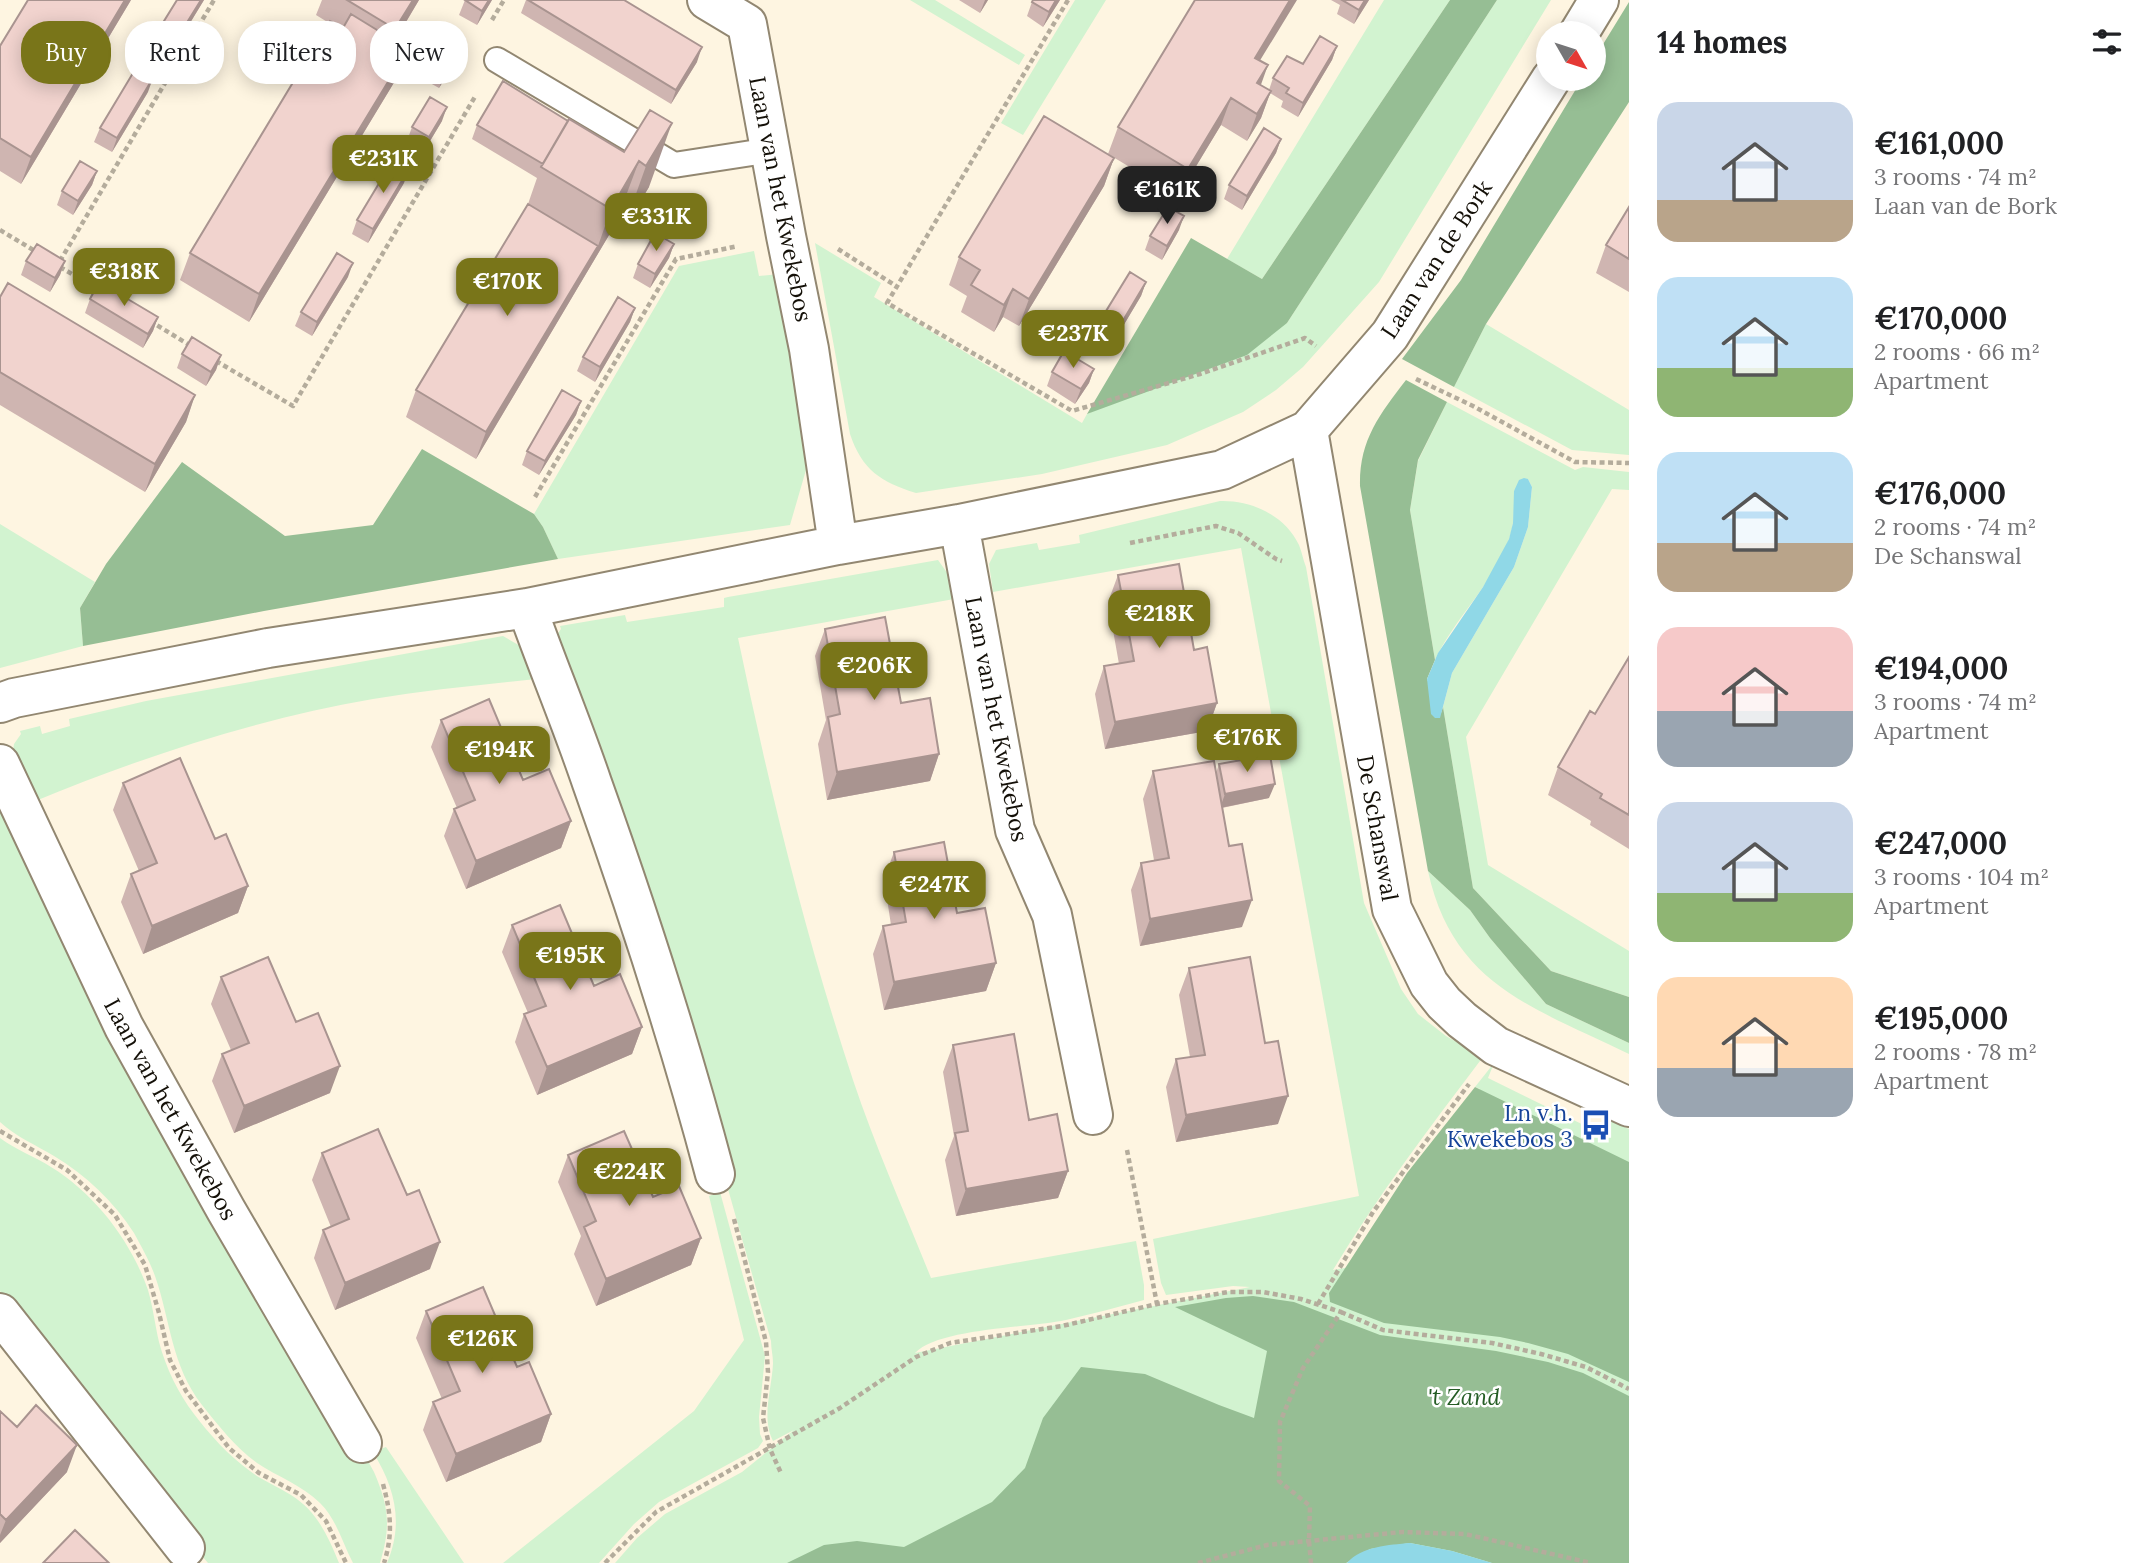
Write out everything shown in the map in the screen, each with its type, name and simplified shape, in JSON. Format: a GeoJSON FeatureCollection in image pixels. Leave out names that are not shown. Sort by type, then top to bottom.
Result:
{"type":"FeatureCollection","features":[{"type":"Feature","properties":{"kind":"street","name":"Laan van het Kwekebos"},"geometry":{"type":"LineString","coordinates":[[707,0],[747,24],[810,349],[838,545]]}},
{"type":"Feature","properties":{"kind":"street"},"geometry":{"type":"LineString","coordinates":[[1586,21],[1599,0]]}},
{"type":"Feature","properties":{"kind":"street","name":"Laan van de Bork"},"geometry":{"type":"LineString","coordinates":[[1308,430],[1390,335],[1542,91]]}},
{"type":"Feature","properties":{"kind":"street"},"geometry":{"type":"LineString","coordinates":[[0,703],[14,698],[268,649],[527,608],[1222,470],[1308,430]]}},
{"type":"Feature","properties":{"kind":"street","name":"De Schanswal"},"geometry":{"type":"LineString","coordinates":[[1308,430],[1392,909],[1429,984],[1444,1003],[1496,1046],[1629,1107]]}},
{"type":"Feature","properties":{"kind":"street","name":"Laan van het Kwekebos"},"geometry":{"type":"LineString","coordinates":[[959,524],[1015,830],[1052,915],[1093,1115]]}},
{"type":"Feature","properties":{"kind":"street"},"geometry":{"type":"LineString","coordinates":[[527,608],[591,779],[632,899],[715,1174]]}},
{"type":"Feature","properties":{"kind":"street","name":"Laan van het Kwekebos"},"geometry":{"type":"LineString","coordinates":[[0,764],[130,1038],[226,1210],[362,1443]]}},
{"type":"Feature","properties":{"kind":"street"},"geometry":{"type":"LineString","coordinates":[[0,1313],[185,1548]]}},
{"type":"Feature","properties":{"kind":"lane"},"geometry":{"type":"LineString","coordinates":[[497,60],[674,165],[771,150]]}},
{"type":"Feature","properties":{"kind":"path"},"geometry":{"type":"LineString","coordinates":[[103,293],[58,265],[215,0]]}},
{"type":"Feature","properties":{"kind":"path"},"geometry":{"type":"LineString","coordinates":[[205,354],[293,406],[497,60],[476,48],[504,0]]}},
{"type":"Feature","properties":{"kind":"path"},"geometry":{"type":"LineString","coordinates":[[1068,0],[887,303],[1072,411],[1199,374],[1305,338],[1322,349],[1351,379]]}},
{"type":"Feature","properties":{"kind":"path"},"geometry":{"type":"LineString","coordinates":[[0,230],[46,258]]}},
{"type":"Feature","properties":{"kind":"path"},"geometry":{"type":"LineString","coordinates":[[535,497],[676,259],[809,230],[896,286]]}},
{"type":"Feature","properties":{"kind":"path"},"geometry":{"type":"LineString","coordinates":[[148,320],[194,348]]}},
{"type":"Feature","properties":{"kind":"path"},"geometry":{"type":"LineString","coordinates":[[1414,378],[1473,406],[1575,462],[1629,463]]}},
{"type":"Feature","properties":{"kind":"path"},"geometry":{"type":"LineString","coordinates":[[1123,544],[1216,526],[1238,533],[1276,559],[1295,564],[1330,559]]}},
{"type":"Feature","properties":{"kind":"path"},"geometry":{"type":"LineString","coordinates":[[1318,1304],[1373,1212],[1496,1046]]}},
{"type":"Feature","properties":{"kind":"path"},"geometry":{"type":"LineString","coordinates":[[1093,1115],[1123,1132],[1157,1304]]}},
{"type":"Feature","properties":{"kind":"path"},"geometry":{"type":"LineString","coordinates":[[0,1131],[67,1170],[114,1215],[145,1265],[170,1360],[186,1391],[229,1448],[259,1473],[301,1495],[326,1521],[346,1563]]}},
{"type":"Feature","properties":{"kind":"path"},"geometry":{"type":"LineString","coordinates":[[715,1174],[730,1206],[766,1342],[768,1371],[763,1418],[770,1449],[781,1473]]}},
{"type":"Feature","properties":{"kind":"path"},"geometry":{"type":"LineString","coordinates":[[605,1563],[656,1512],[840,1408],[916,1357],[950,1343],[1062,1326],[1157,1304],[1228,1292],[1263,1292],[1318,1304],[1382,1330],[1492,1343],[1541,1354],[1586,1367],[1629,1389]]}},
{"type":"Feature","properties":{"kind":"path"},"geometry":{"type":"LineString","coordinates":[[1311,1563],[1310,1506],[1279,1481],[1280,1422],[1303,1368],[1341,1312]]}},
{"type":"Feature","properties":{"kind":"path"},"geometry":{"type":"LineString","coordinates":[[362,1443],[380,1473],[389,1504],[392,1525],[384,1563]]}},
{"type":"Feature","properties":{"kind":"path"},"geometry":{"type":"LineString","coordinates":[[1198,1563],[1267,1545],[1402,1532],[1465,1534],[1591,1563]]}},
{"type":"Feature","properties":{"kind":"green space"},"geometry":{"type":"Polygon","coordinates":[[[910,0],[935,0],[1025,55],[1019,65],[910,0]]]}},
{"type":"Feature","properties":{"kind":"green space"},"geometry":{"type":"Polygon","coordinates":[[[1075,0],[1106,0],[1023,135],[1001,123],[1075,0]]]}},
{"type":"Feature","properties":{"kind":"green space"},"geometry":{"type":"Polygon","coordinates":[[[1384,0],[1450,0],[1262,279],[1227,259],[1384,0]]]}},
{"type":"Feature","properties":{"kind":"green space"},"geometry":{"type":"Polygon","coordinates":[[[1450,0],[1497,0],[1287,323],[1247,355],[1087,414],[1191,238],[1262,279],[1450,0]]]}},
{"type":"Feature","properties":{"kind":"green space"},"geometry":{"type":"Polygon","coordinates":[[[1497,0],[1551,0],[1379,282],[1303,367],[1276,390],[1243,412],[1167,445],[1042,474],[916,493],[883,479],[860,457],[850,434],[815,243],[881,283],[874,297],[1082,423],[1087,414],[1287,323],[1497,0]]]}},
{"type":"Feature","properties":{"kind":"green space"},"geometry":{"type":"Polygon","coordinates":[[[1629,2],[1629,102],[1486,324],[1454,387],[1402,359],[1461,280],[1575,91],[1606,91],[1606,39],[1629,2]]]}},
{"type":"Feature","properties":{"kind":"green space"},"geometry":{"type":"Polygon","coordinates":[[[754,251],[759,276],[780,274],[806,470],[790,525],[558,559],[534,514],[679,266],[754,251]]]}},
{"type":"Feature","properties":{"kind":"green space"},"geometry":{"type":"Polygon","coordinates":[[[1486,324],[1629,410],[1629,455],[1572,450],[1454,387],[1486,324]]]}},
{"type":"Feature","properties":{"kind":"green space"},"geometry":{"type":"Polygon","coordinates":[[[1406,380],[1447,402],[1418,460],[1410,510],[1435,660],[1427,679],[1441,713],[1443,707],[1473,888],[1551,971],[1629,997],[1629,1043],[1546,1004],[1470,910],[1428,871],[1360,486],[1363,455],[1372,429],[1406,380]]]}},
{"type":"Feature","properties":{"kind":"green space"},"geometry":{"type":"Polygon","coordinates":[[[1447,402],[1575,470],[1583,467],[1629,472],[1629,490],[1612,489],[1466,737],[1488,865],[1629,951],[1629,997],[1551,971],[1473,888],[1443,707],[1452,673],[1514,567],[1528,527],[1532,487],[1528,479],[1514,491],[1512,527],[1502,555],[1435,660],[1410,510],[1418,461],[1447,402]]]}},
{"type":"Feature","properties":{"kind":"green space"},"geometry":{"type":"Polygon","coordinates":[[[422,449],[534,514],[558,559],[83,646],[80,608],[106,564],[182,462],[285,536],[373,525],[422,449]]]}},
{"type":"Feature","properties":{"kind":"green space","name":"'t Zand"},"geometry":{"type":"Polygon","coordinates":[[[1220,501],[1243,503],[1266,511],[1285,525],[1299,545],[1306,567],[1364,903],[1401,989],[1418,1014],[1446,1036],[1483,1057],[1386,1188],[1333,1270],[1362,1265],[1480,1089],[1475,1087],[1494,1063],[1488,1078],[1598,1132],[1606,1118],[1629,1129],[1629,1563],[615,1563],[637,1538],[665,1514],[742,1472],[794,1430],[773,1441],[767,1413],[773,1363],[771,1341],[728,1189],[730,1187],[700,1069],[556,636],[560,626],[625,615],[627,622],[724,607],[724,598],[728,597],[938,560],[948,574],[954,599],[738,638],[775,805],[804,916],[862,1105],[931,1278],[1136,1241],[1144,1300],[1066,1320],[944,1338],[915,1353],[1250,1287],[1233,1286],[1166,1295],[1161,1283],[1153,1239],[1359,1196],[1241,548],[993,592],[989,564],[996,550],[1037,543],[1039,550],[1080,543],[1079,535],[1220,501]]]}},
{"type":"Feature","properties":{"kind":"green space"},"geometry":{"type":"Polygon","coordinates":[[[0,524],[95,582],[80,608],[83,646],[0,668],[0,524]]]}},
{"type":"Feature","properties":{"kind":"green space"},"geometry":{"type":"Polygon","coordinates":[[[503,636],[522,647],[536,679],[393,696],[286,717],[158,755],[33,802],[13,751],[20,731],[40,726],[42,734],[70,726],[69,719],[146,701],[503,636]]]}},
{"type":"Feature","properties":{"kind":"green space"},"geometry":{"type":"Polygon","coordinates":[[[0,797],[374,1472],[387,1517],[386,1538],[380,1563],[353,1563],[335,1524],[320,1503],[298,1486],[257,1463],[221,1428],[202,1405],[184,1374],[155,1276],[134,1233],[108,1200],[88,1181],[0,1122],[0,797]]]}},
{"type":"Feature","properties":{"kind":"green space"},"geometry":{"type":"Polygon","coordinates":[[[1428,871],[1470,910],[1546,1004],[1629,1043],[1629,1054],[1531,1006],[1478,967],[1457,942],[1440,910],[1428,871]]]}},
{"type":"Feature","properties":{"kind":"green space"},"geometry":{"type":"Polygon","coordinates":[[[1475,1087],[1629,1162],[1629,1382],[1568,1354],[1528,1343],[1384,1323],[1330,1302],[1329,1293],[1407,1173],[1475,1087]]]}},
{"type":"Feature","properties":{"kind":"green space"},"geometry":{"type":"Polygon","coordinates":[[[0,1138],[67,1178],[110,1220],[141,1272],[165,1361],[188,1406],[234,1459],[255,1475],[300,1501],[315,1516],[339,1563],[208,1563],[197,1550],[202,1545],[0,1291],[0,1138]]]}},
{"type":"Feature","properties":{"kind":"green space"},"geometry":{"type":"Polygon","coordinates":[[[720,1192],[765,1356],[759,1417],[763,1441],[758,1448],[659,1502],[634,1524],[599,1563],[503,1563],[694,1411],[744,1340],[709,1196],[720,1192]]]}},
{"type":"Feature","properties":{"kind":"green space","name":"'t Zand"},"geometry":{"type":"Polygon","coordinates":[[[1253,1296],[1294,1302],[1380,1335],[1496,1351],[1548,1362],[1583,1373],[1629,1396],[1629,1563],[1492,1563],[1452,1551],[1410,1543],[1370,1549],[1346,1563],[787,1563],[824,1545],[857,1541],[904,1547],[992,1502],[1025,1468],[1043,1418],[1081,1367],[1145,1374],[1254,1418],[1267,1351],[1175,1307],[1253,1296]]]}},
{"type":"Feature","properties":{"kind":"green space"},"geometry":{"type":"Polygon","coordinates":[[[386,1447],[464,1563],[387,1563],[395,1534],[395,1506],[387,1479],[373,1452],[386,1447]]]}},
{"type":"Feature","properties":{"kind":"water"},"geometry":{"type":"Polygon","coordinates":[[[1528,479],[1532,487],[1528,527],[1514,567],[1452,673],[1440,718],[1435,718],[1431,714],[1427,679],[1438,653],[1483,587],[1509,539],[1513,523],[1514,491],[1519,480],[1528,479]]]}},
{"type":"Feature","properties":{"kind":"water"},"geometry":{"type":"Polygon","coordinates":[[[1410,1543],[1452,1551],[1492,1563],[1347,1563],[1368,1550],[1410,1543]]]}},
{"type":"Feature","properties":{"kind":"building"},"geometry":{"type":"Polygon","coordinates":[[[28,0],[125,0],[111,23],[111,21],[21,21],[21,84],[75,84],[31,157],[0,138],[0,46],[28,0]]]}},
{"type":"Feature","properties":{"kind":"building"},"geometry":{"type":"Polygon","coordinates":[[[177,0],[201,0],[188,21],[164,21],[177,0]]]}},
{"type":"Feature","properties":{"kind":"building"},"geometry":{"type":"Polygon","coordinates":[[[347,0],[413,0],[400,21],[382,21],[347,0]]]}},
{"type":"Feature","properties":{"kind":"building"},"geometry":{"type":"Polygon","coordinates":[[[465,0],[489,0],[482,11],[465,0]]]}},
{"type":"Feature","properties":{"kind":"building"},"geometry":{"type":"Polygon","coordinates":[[[528,0],[624,0],[702,47],[676,90],[528,0]]]}},
{"type":"Feature","properties":{"kind":"building"},"geometry":{"type":"Polygon","coordinates":[[[1056,0],[1049,12],[1032,2],[1056,0]]]}},
{"type":"Feature","properties":{"kind":"building"},"geometry":{"type":"Polygon","coordinates":[[[1195,0],[1290,0],[1255,58],[1268,65],[1257,83],[1271,91],[1257,114],[1231,98],[1188,169],[1118,127],[1195,0]]]}},
{"type":"Feature","properties":{"kind":"building"},"geometry":{"type":"Polygon","coordinates":[[[1342,0],[1365,0],[1359,10],[1342,0]]]}},
{"type":"Feature","properties":{"kind":"building"},"geometry":{"type":"Polygon","coordinates":[[[351,14],[370,26],[370,84],[387,84],[259,294],[190,253],[292,84],[356,84],[356,21],[347,21],[351,14]]]}},
{"type":"Feature","properties":{"kind":"building"},"geometry":{"type":"Polygon","coordinates":[[[1320,36],[1337,46],[1303,103],[1286,93],[1289,88],[1273,78],[1287,56],[1303,64],[1320,36]]]}},
{"type":"Feature","properties":{"kind":"building"},"geometry":{"type":"Polygon","coordinates":[[[503,81],[568,121],[543,164],[477,125],[503,81]]]}},
{"type":"Feature","properties":{"kind":"building"},"geometry":{"type":"Polygon","coordinates":[[[126,84],[149,84],[117,138],[100,128],[126,84]]]}},
{"type":"Feature","properties":{"kind":"building"},"geometry":{"type":"Polygon","coordinates":[[[430,97],[447,107],[429,137],[412,127],[430,97]]]}},
{"type":"Feature","properties":{"kind":"building"},"geometry":{"type":"Polygon","coordinates":[[[650,110],[672,123],[646,166],[639,161],[611,209],[541,167],[569,119],[624,152],[650,110]]]}},
{"type":"Feature","properties":{"kind":"building"},"geometry":{"type":"Polygon","coordinates":[[[1044,116],[1114,158],[1029,299],[1013,289],[1004,305],[971,285],[980,270],[959,257],[1044,116]]]}},
{"type":"Feature","properties":{"kind":"building"},"geometry":{"type":"Polygon","coordinates":[[[1264,128],[1281,139],[1247,196],[1229,185],[1264,128]]]}},
{"type":"Feature","properties":{"kind":"building"},"geometry":{"type":"Polygon","coordinates":[[[393,160],[409,169],[373,229],[357,220],[393,160]]]}},
{"type":"Feature","properties":{"kind":"building"},"geometry":{"type":"Polygon","coordinates":[[[80,161],[97,171],[78,201],[62,191],[80,161]]]}},
{"type":"Feature","properties":{"kind":"building"},"geometry":{"type":"Polygon","coordinates":[[[528,204],[598,246],[486,432],[416,390],[528,204]]]}},
{"type":"Feature","properties":{"kind":"building"},"geometry":{"type":"Polygon","coordinates":[[[1168,207],[1184,216],[1167,246],[1150,236],[1168,207]]]}},
{"type":"Feature","properties":{"kind":"building"},"geometry":{"type":"Polygon","coordinates":[[[1629,207],[1629,259],[1606,245],[1629,207]]]}},
{"type":"Feature","properties":{"kind":"building"},"geometry":{"type":"Polygon","coordinates":[[[655,233],[674,244],[655,274],[638,264],[655,233]]]}},
{"type":"Feature","properties":{"kind":"building"},"geometry":{"type":"Polygon","coordinates":[[[37,244],[65,261],[55,278],[26,261],[37,244]]]}},
{"type":"Feature","properties":{"kind":"building"},"geometry":{"type":"Polygon","coordinates":[[[337,253],[353,263],[317,322],[301,312],[337,253]]]}},
{"type":"Feature","properties":{"kind":"building"},"geometry":{"type":"Polygon","coordinates":[[[1130,272],[1146,282],[1112,339],[1095,329],[1130,272]]]}},
{"type":"Feature","properties":{"kind":"building"},"geometry":{"type":"Polygon","coordinates":[[[99,282],[158,317],[148,334],[90,299],[99,282]]]}},
{"type":"Feature","properties":{"kind":"building"},"geometry":{"type":"Polygon","coordinates":[[[8,283],[195,395],[155,464],[0,372],[0,297],[8,283]]]}},
{"type":"Feature","properties":{"kind":"building"},"geometry":{"type":"Polygon","coordinates":[[[618,297],[635,308],[600,367],[583,357],[618,297]]]}},
{"type":"Feature","properties":{"kind":"building"},"geometry":{"type":"Polygon","coordinates":[[[192,337],[221,355],[211,372],[182,354],[192,337]]]}},
{"type":"Feature","properties":{"kind":"building"},"geometry":{"type":"Polygon","coordinates":[[[1064,351],[1094,369],[1081,389],[1052,372],[1064,351]]]}},
{"type":"Feature","properties":{"kind":"building"},"geometry":{"type":"Polygon","coordinates":[[[562,390],[581,401],[545,461],[527,451],[562,390]]]}},
{"type":"Feature","properties":{"kind":"building"},"geometry":{"type":"Polygon","coordinates":[[[1179,564],[1194,650],[1207,647],[1217,703],[1115,722],[1104,666],[1134,661],[1118,575],[1179,564]]]}},
{"type":"Feature","properties":{"kind":"building"},"geometry":{"type":"Polygon","coordinates":[[[885,617],[901,703],[930,698],[939,754],[837,772],[828,717],[840,714],[825,629],[885,617]]]}},
{"type":"Feature","properties":{"kind":"building"},"geometry":{"type":"Polygon","coordinates":[[[1629,657],[1629,815],[1600,798],[1602,794],[1558,767],[1590,711],[1595,714],[1629,657]]]}},
{"type":"Feature","properties":{"kind":"building"},"geometry":{"type":"Polygon","coordinates":[[[489,699],[523,780],[549,769],[571,821],[476,861],[454,809],[475,800],[441,720],[489,699]]]}},
{"type":"Feature","properties":{"kind":"building"},"geometry":{"type":"Polygon","coordinates":[[[1270,755],[1275,784],[1225,794],[1219,764],[1270,755]]]}},
{"type":"Feature","properties":{"kind":"building"},"geometry":{"type":"Polygon","coordinates":[[[180,758],[215,839],[226,834],[248,886],[152,926],[131,874],[157,863],[123,783],[180,758]]]}},
{"type":"Feature","properties":{"kind":"building"},"geometry":{"type":"Polygon","coordinates":[[[1214,761],[1229,846],[1242,844],[1252,900],[1150,919],[1141,863],[1169,858],[1153,771],[1214,761]]]}},
{"type":"Feature","properties":{"kind":"building"},"geometry":{"type":"Polygon","coordinates":[[[944,842],[957,913],[985,908],[996,963],[894,982],[883,926],[906,922],[894,852],[944,842]]]}},
{"type":"Feature","properties":{"kind":"building"},"geometry":{"type":"Polygon","coordinates":[[[560,905],[594,986],[620,974],[642,1027],[547,1067],[524,1014],[546,1006],[512,925],[560,905]]]}},
{"type":"Feature","properties":{"kind":"building"},"geometry":{"type":"Polygon","coordinates":[[[268,957],[296,1022],[318,1013],[340,1066],[244,1106],[222,1054],[249,1043],[221,977],[268,957]]]}},
{"type":"Feature","properties":{"kind":"building"},"geometry":{"type":"Polygon","coordinates":[[[1250,957],[1265,1043],[1278,1041],[1288,1096],[1186,1115],[1176,1059],[1205,1055],[1189,968],[1250,957]]]}},
{"type":"Feature","properties":{"kind":"building"},"geometry":{"type":"Polygon","coordinates":[[[1014,1034],[1029,1120],[1057,1114],[1068,1171],[966,1189],[955,1133],[968,1131],[953,1045],[1014,1034]]]}},
{"type":"Feature","properties":{"kind":"building"},"geometry":{"type":"Polygon","coordinates":[[[378,1129],[407,1195],[419,1190],[440,1242],[345,1283],[323,1230],[349,1219],[322,1153],[378,1129]]]}},
{"type":"Feature","properties":{"kind":"building"},"geometry":{"type":"Polygon","coordinates":[[[624,1131],[653,1197],[679,1186],[701,1238],[606,1279],[584,1227],[596,1221],[568,1155],[624,1131]]]}},
{"type":"Feature","properties":{"kind":"building"},"geometry":{"type":"Polygon","coordinates":[[[483,1287],[517,1367],[529,1362],[551,1414],[456,1454],[433,1402],[460,1391],[426,1311],[483,1287]]]}},
{"type":"Feature","properties":{"kind":"building"},"geometry":{"type":"Polygon","coordinates":[[[36,1405],[77,1445],[6,1520],[0,1514],[0,1411],[17,1427],[36,1405]]]}},
{"type":"Feature","properties":{"kind":"building"},"geometry":{"type":"Polygon","coordinates":[[[75,1530],[109,1563],[43,1563],[75,1530]]]}},
{"type":"Feature","properties":{"kind":"place","name":"Ln v.h. Kwekebos 3"},"geometry":{"type":"Point","coordinates":[1596,1125]}}]}
